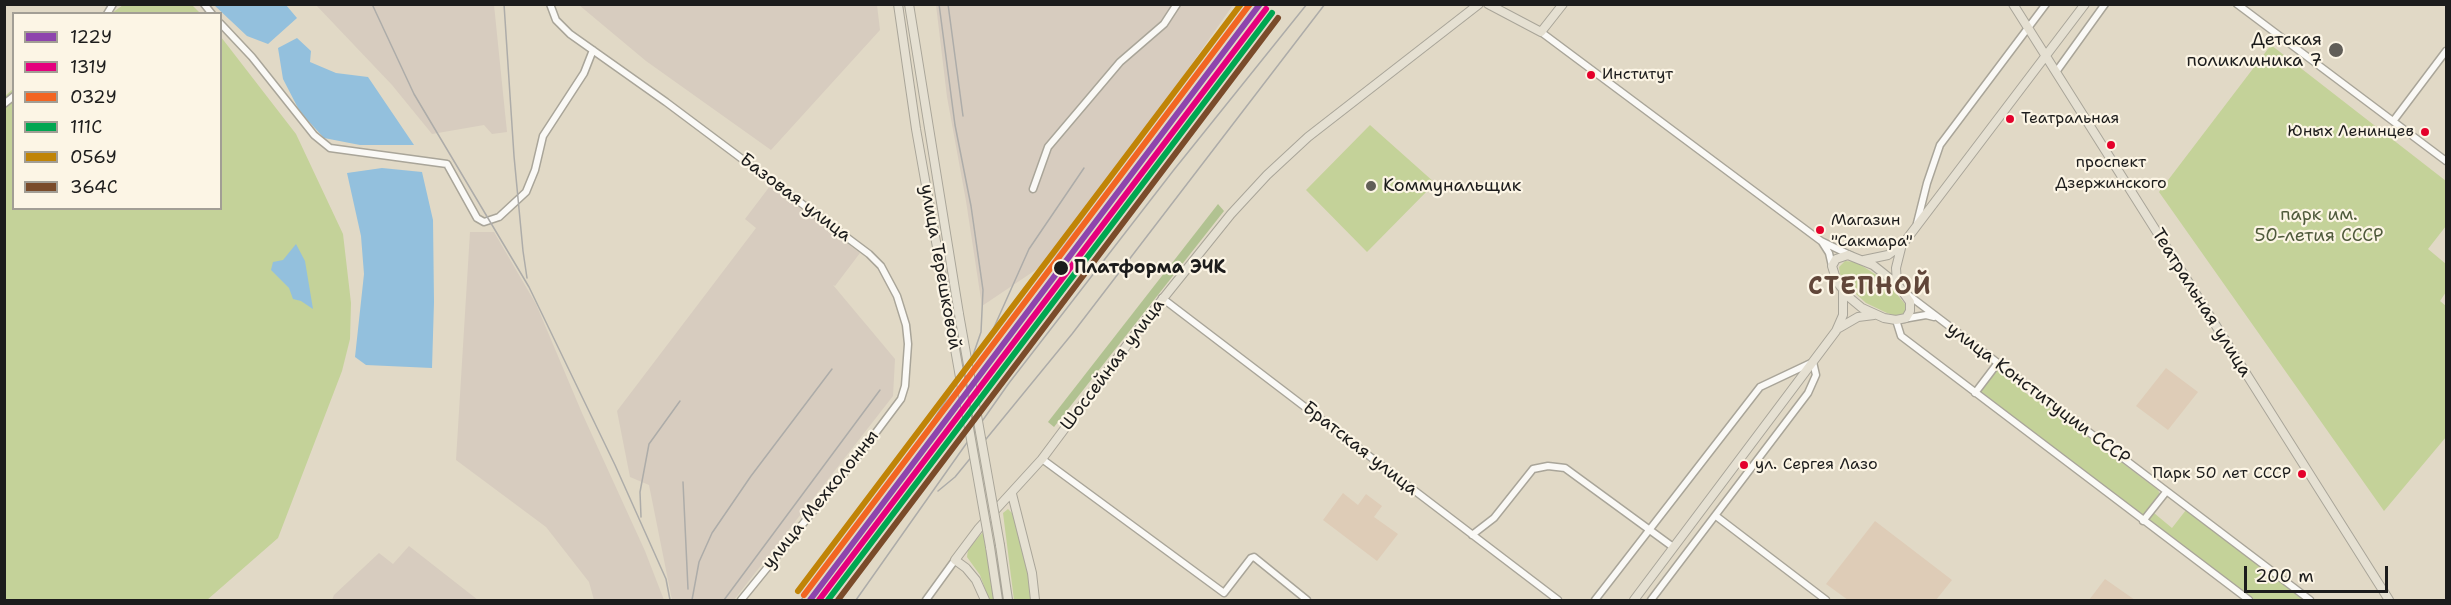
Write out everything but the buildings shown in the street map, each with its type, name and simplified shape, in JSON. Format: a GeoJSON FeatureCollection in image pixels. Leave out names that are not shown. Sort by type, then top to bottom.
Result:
{"type":"FeatureCollection","features":[{"type":"Feature","properties":{"kind":"main road","name":"улица Терешковой"},"geometry":{"type":"LineString","coordinates":[[898,4],[918,140],[998,600]]}},
{"type":"Feature","properties":{"kind":"main road","name":"улица Терешковой"},"geometry":{"type":"LineString","coordinates":[[909,4],[958,314],[1008,600]]}},
{"type":"Feature","properties":{"kind":"main road","name":"Шоссейная улица"},"geometry":{"type":"LineString","coordinates":[[955,560],[979,528],[1042,459],[1162,298],[1244,199],[1289,153],[1360,95],[1479,4]]}},
{"type":"Feature","properties":{"kind":"main road"},"geometry":{"type":"LineString","coordinates":[[1488,4],[1541,32],[1563,4]]}},
{"type":"Feature","properties":{"kind":"main road","name":"Театральная улица"},"geometry":{"type":"LineString","coordinates":[[2013,4],[2389,600]]}},
{"type":"Feature","properties":{"kind":"main road"},"geometry":{"type":"LineString","coordinates":[[1900,288],[1896,262],[1903,244],[2085,4]]}},
{"type":"Feature","properties":{"kind":"main road"},"geometry":{"type":"LineString","coordinates":[[1863,260],[1888,255],[1903,244]]}},
{"type":"Feature","properties":{"kind":"main road"},"geometry":{"type":"LineString","coordinates":[[1634,600],[1836,331],[1847,321],[1858,317],[1874,315],[1899,320],[1908,315],[1911,306],[1900,288],[1882,271],[1853,256],[1839,257],[1832,266],[1843,290],[1862,308],[1874,315]]}},
{"type":"Feature","properties":{"kind":"main road"},"geometry":{"type":"LineString","coordinates":[[1836,331],[1843,315],[1843,290]]}},
{"type":"Feature","properties":{"kind":"main road"},"geometry":{"type":"LineString","coordinates":[[1012,494],[1032,573],[1035,600]]}},
{"type":"Feature","properties":{"kind":"main road"},"geometry":{"type":"LineString","coordinates":[[955,560],[976,580],[985,600]]}},
{"type":"Feature","properties":{"kind":"street","name":"Базовая улица"},"geometry":{"type":"LineString","coordinates":[[550,4],[556,20],[562,27],[850,239],[880,266],[897,296],[906,325],[908,363],[901,399]]}},
{"type":"Feature","properties":{"kind":"street"},"geometry":{"type":"LineString","coordinates":[[1033,189],[1048,147],[1120,62],[1164,24],[1177,4]]}},
{"type":"Feature","properties":{"kind":"street"},"geometry":{"type":"LineString","coordinates":[[1916,227],[1927,183],[1940,145],[2046,4]]}},
{"type":"Feature","properties":{"kind":"street"},"geometry":{"type":"LineString","coordinates":[[2056,72],[2104,4]]}},
{"type":"Feature","properties":{"kind":"street"},"geometry":{"type":"LineString","coordinates":[[2236,4],[2446,160]]}},
{"type":"Feature","properties":{"kind":"street"},"geometry":{"type":"LineString","coordinates":[[222,25],[252,57],[314,135],[330,148],[447,164],[458,180],[477,218],[484,222],[499,217],[526,192],[535,170],[543,136],[584,73],[593,50]]}},
{"type":"Feature","properties":{"kind":"street"},"geometry":{"type":"LineString","coordinates":[[1541,32],[1821,241],[1853,256]]}},
{"type":"Feature","properties":{"kind":"street"},"geometry":{"type":"LineString","coordinates":[[2394,120],[2446,51]]}},
{"type":"Feature","properties":{"kind":"street"},"geometry":{"type":"LineString","coordinates":[[1821,241],[1829,253],[1832,266]]}},
{"type":"Feature","properties":{"kind":"street","name":"улица Конституции СССР"},"geometry":{"type":"LineString","coordinates":[[1900,288],[2310,600]]}},
{"type":"Feature","properties":{"kind":"street","name":"Братская улица"},"geometry":{"type":"LineString","coordinates":[[1162,298],[1558,600]]}},
{"type":"Feature","properties":{"kind":"street","name":"улица Конституции СССР"},"geometry":{"type":"LineString","coordinates":[[1899,320],[1926,315],[1937,318]]}},
{"type":"Feature","properties":{"kind":"street"},"geometry":{"type":"LineString","coordinates":[[1899,320],[1901,336],[2249,600]]}},
{"type":"Feature","properties":{"kind":"street"},"geometry":{"type":"LineString","coordinates":[[1595,600],[1760,387],[1813,362],[1816,375],[1808,393],[1651,600]]}},
{"type":"Feature","properties":{"kind":"street"},"geometry":{"type":"LineString","coordinates":[[1976,393],[1997,364]]}},
{"type":"Feature","properties":{"kind":"street","name":"улица Мехколонны"},"geometry":{"type":"LineString","coordinates":[[741,600],[901,399]]}},
{"type":"Feature","properties":{"kind":"street"},"geometry":{"type":"LineString","coordinates":[[1042,459],[1224,593],[1254,557],[1307,600]]}},
{"type":"Feature","properties":{"kind":"street"},"geometry":{"type":"LineString","coordinates":[[1472,535],[1494,518],[1533,469],[1548,466],[1565,468],[1673,548]]}},
{"type":"Feature","properties":{"kind":"street"},"geometry":{"type":"LineString","coordinates":[[2144,520],[2166,492]]}},
{"type":"Feature","properties":{"kind":"street"},"geometry":{"type":"LineString","coordinates":[[1716,516],[1826,600]]}},
{"type":"Feature","properties":{"kind":"street","name":"Шоссейная улица"},"geometry":{"type":"LineString","coordinates":[[926,600],[955,560]]}},
{"type":"Feature","properties":{"kind":"shaded area"},"geometry":{"type":"Polygon","coordinates":[[[316,5],[494,5],[507,132],[492,134],[484,125],[432,134],[392,85],[316,5]]]}},
{"type":"Feature","properties":{"kind":"shaded area"},"geometry":{"type":"Polygon","coordinates":[[[579,5],[877,5],[880,30],[771,150],[646,61],[579,5]]]}},
{"type":"Feature","properties":{"kind":"shaded area"},"geometry":{"type":"Polygon","coordinates":[[[936,5],[1233,5],[1058,255],[982,306],[947,97],[936,5]]]}},
{"type":"Feature","properties":{"kind":"shaded area"},"geometry":{"type":"Polygon","coordinates":[[[770,186],[860,253],[835,286],[833,285],[895,359],[893,396],[734,600],[672,600],[649,485],[630,477],[617,411],[756,228],[745,219],[770,186]]]}},
{"type":"Feature","properties":{"kind":"shaded area"},"geometry":{"type":"Polygon","coordinates":[[[470,232],[494,232],[536,304],[582,413],[645,551],[664,600],[594,600],[589,582],[546,527],[456,460],[470,232]]]}},
{"type":"Feature","properties":{"kind":"shaded area"},"geometry":{"type":"Polygon","coordinates":[[[2166,368],[2198,392],[2168,430],[2136,406],[2166,368]]]}},
{"type":"Feature","properties":{"kind":"shaded area"},"geometry":{"type":"Polygon","coordinates":[[[1343,493],[1358,505],[1366,494],[1382,506],[1374,517],[1398,534],[1377,561],[1323,520],[1343,493]]]}},
{"type":"Feature","properties":{"kind":"shaded area"},"geometry":{"type":"Polygon","coordinates":[[[1875,521],[1952,580],[1936,600],[1848,600],[1826,584],[1875,521]]]}},
{"type":"Feature","properties":{"kind":"shaded area"},"geometry":{"type":"Polygon","coordinates":[[[409,546],[478,600],[332,600],[334,595],[379,553],[393,564],[409,546]]]}},
{"type":"Feature","properties":{"kind":"shaded area"},"geometry":{"type":"Polygon","coordinates":[[[2105,579],[2135,600],[2089,600],[2105,579]]]}},
{"type":"Feature","properties":{"kind":"green space"},"geometry":{"type":"Polygon","coordinates":[[[123,5],[192,5],[199,12],[113,12],[123,5]]]}},
{"type":"Feature","properties":{"kind":"green space"},"geometry":{"type":"Polygon","coordinates":[[[222,38],[296,134],[343,234],[351,303],[350,339],[342,371],[278,538],[207,600],[5,600],[5,96],[12,90],[12,210],[222,210],[222,38]]]}},
{"type":"Feature","properties":{"kind":"green space","name":"парк им. 50-летия СССР"},"geometry":{"type":"Polygon","coordinates":[[[2271,45],[2446,181],[2446,226],[2428,249],[2446,264],[2446,292],[2440,301],[2446,306],[2446,437],[2384,511],[2159,192],[2271,45]]]}},
{"type":"Feature","properties":{"kind":"green space","name":"Коммунальщик"},"geometry":{"type":"Polygon","coordinates":[[[1370,125],[1435,183],[1367,252],[1306,190],[1370,125]]]}},
{"type":"Feature","properties":{"kind":"green space"},"geometry":{"type":"Polygon","coordinates":[[[1218,204],[1224,211],[1054,427],[1048,422],[1218,204]]]}},
{"type":"Feature","properties":{"kind":"green space"},"geometry":{"type":"Polygon","coordinates":[[[1845,261],[1856,262],[1886,281],[1905,304],[1907,309],[1905,314],[1900,317],[1866,303],[1840,274],[1839,267],[1845,261]]]}},
{"type":"Feature","properties":{"kind":"green space"},"geometry":{"type":"Polygon","coordinates":[[[1996,368],[2021,386],[2023,391],[2034,399],[2038,399],[2158,490],[2160,494],[2143,516],[1979,391],[1996,368]]]}},
{"type":"Feature","properties":{"kind":"green space"},"geometry":{"type":"Polygon","coordinates":[[[1008,509],[1013,514],[1032,600],[1014,600],[1003,513],[1008,509]]]}},
{"type":"Feature","properties":{"kind":"green space"},"geometry":{"type":"Polygon","coordinates":[[[2186,510],[2304,600],[2255,600],[2149,520],[2154,513],[2172,528],[2186,510]]]}},
{"type":"Feature","properties":{"kind":"green space"},"geometry":{"type":"Polygon","coordinates":[[[983,532],[994,600],[989,600],[980,575],[967,557],[968,549],[983,532]]]}},
{"type":"Feature","properties":{"kind":"water"},"geometry":{"type":"Polygon","coordinates":[[[214,5],[286,5],[297,18],[268,44],[247,36],[214,5]]]}},
{"type":"Feature","properties":{"kind":"water"},"geometry":{"type":"Polygon","coordinates":[[[297,38],[311,51],[310,62],[336,73],[368,77],[414,145],[360,145],[324,138],[300,112],[283,79],[278,48],[297,38]]]}},
{"type":"Feature","properties":{"kind":"water"},"geometry":{"type":"Polygon","coordinates":[[[382,168],[422,172],[433,220],[432,368],[366,365],[355,357],[364,274],[361,236],[347,173],[382,168]]]}},
{"type":"Feature","properties":{"kind":"water"},"geometry":{"type":"Polygon","coordinates":[[[296,244],[305,261],[313,309],[293,299],[289,288],[271,270],[273,262],[283,260],[296,244]]]}},
{"type":"Feature","properties":{"kind":"railway"},"geometry":{"type":"LineString","coordinates":[[372,4],[414,94],[529,287],[615,465],[666,579],[670,600]]}},
{"type":"Feature","properties":{"kind":"railway"},"geometry":{"type":"LineString","coordinates":[[504,4],[514,156],[527,278]]}},
{"type":"Feature","properties":{"kind":"railway"},"geometry":{"type":"LineString","coordinates":[[801,600],[927,430],[971,361],[981,332],[983,290],[971,206],[955,125],[939,4]]}},
{"type":"Feature","properties":{"kind":"railway"},"geometry":{"type":"LineString","coordinates":[[948,4],[963,116]]}},
{"type":"Feature","properties":{"kind":"railway"},"geometry":{"type":"LineString","coordinates":[[972,371],[1250,4]]}},
{"type":"Feature","properties":{"kind":"railway"},"geometry":{"type":"LineString","coordinates":[[856,600],[1009,383],[1173,171],[1307,4]]}},
{"type":"Feature","properties":{"kind":"railway"},"geometry":{"type":"LineString","coordinates":[[938,491],[955,477],[1072,334],[1325,4]]}},
{"type":"Feature","properties":{"kind":"railway"},"geometry":{"type":"LineString","coordinates":[[987,343],[1029,249],[1084,168]]}},
{"type":"Feature","properties":{"kind":"railway"},"geometry":{"type":"LineString","coordinates":[[692,600],[699,562],[712,533],[751,476],[832,369]]}},
{"type":"Feature","properties":{"kind":"railway"},"geometry":{"type":"LineString","coordinates":[[724,600],[880,390]]}},
{"type":"Feature","properties":{"kind":"railway"},"geometry":{"type":"LineString","coordinates":[[641,517],[640,492],[649,444],[680,401]]}},
{"type":"Feature","properties":{"kind":"railway"},"geometry":{"type":"LineString","coordinates":[[683,482],[688,589]]}},
{"type":"Feature","properties":{"kind":"transit line","name":"056У"},"geometry":{"type":"LineString","coordinates":[[798,591],[1241,4]]}},
{"type":"Feature","properties":{"kind":"transit line","name":"032У"},"geometry":{"type":"LineString","coordinates":[[804,595],[1250,4]]}},
{"type":"Feature","properties":{"kind":"transit line","name":"122У"},"geometry":{"type":"LineString","coordinates":[[810,600],[1260,4]]}},
{"type":"Feature","properties":{"kind":"transit line","name":"131У"},"geometry":{"type":"LineString","coordinates":[[819,600],[1266,9]]}},
{"type":"Feature","properties":{"kind":"transit line","name":"111С"},"geometry":{"type":"LineString","coordinates":[[828,600],[1272,13]]}},
{"type":"Feature","properties":{"kind":"transit line","name":"364С"},"geometry":{"type":"LineString","coordinates":[[838,600],[1278,18]]}},
{"type":"Feature","properties":{"kind":"place","name":"Детская поликлиника 7"},"geometry":{"type":"Point","coordinates":[2336,50]}},
{"type":"Feature","properties":{"kind":"place","name":"Институт"},"geometry":{"type":"Point","coordinates":[1591,75]}},
{"type":"Feature","properties":{"kind":"place","name":"Театральная"},"geometry":{"type":"Point","coordinates":[2010,119]}},
{"type":"Feature","properties":{"kind":"place","name":"Юных Ленинцев"},"geometry":{"type":"Point","coordinates":[2425,132]}},
{"type":"Feature","properties":{"kind":"place","name":"проспект Дзержинского"},"geometry":{"type":"Point","coordinates":[2111,145]}},
{"type":"Feature","properties":{"kind":"place","name":"Коммунальщик"},"geometry":{"type":"Point","coordinates":[1371,186]}},
{"type":"Feature","properties":{"kind":"place","name":"Магазин \"Сакмара\""},"geometry":{"type":"Point","coordinates":[1820,230]}},
{"type":"Feature","properties":{"kind":"place","name":"Платформа ЭЧК"},"geometry":{"type":"Point","coordinates":[1061,268]}},
{"type":"Feature","properties":{"kind":"place","name":"ул. Сергея Лазо"},"geometry":{"type":"Point","coordinates":[1744,465]}},
{"type":"Feature","properties":{"kind":"place","name":"Парк 50 лет СССР"},"geometry":{"type":"Point","coordinates":[2302,474]}},
{"type":"Feature","properties":{"kind":"district","name":"СТЕПНОЙ"},"geometry":{"type":"Point","coordinates":[1870,288]}}]}
